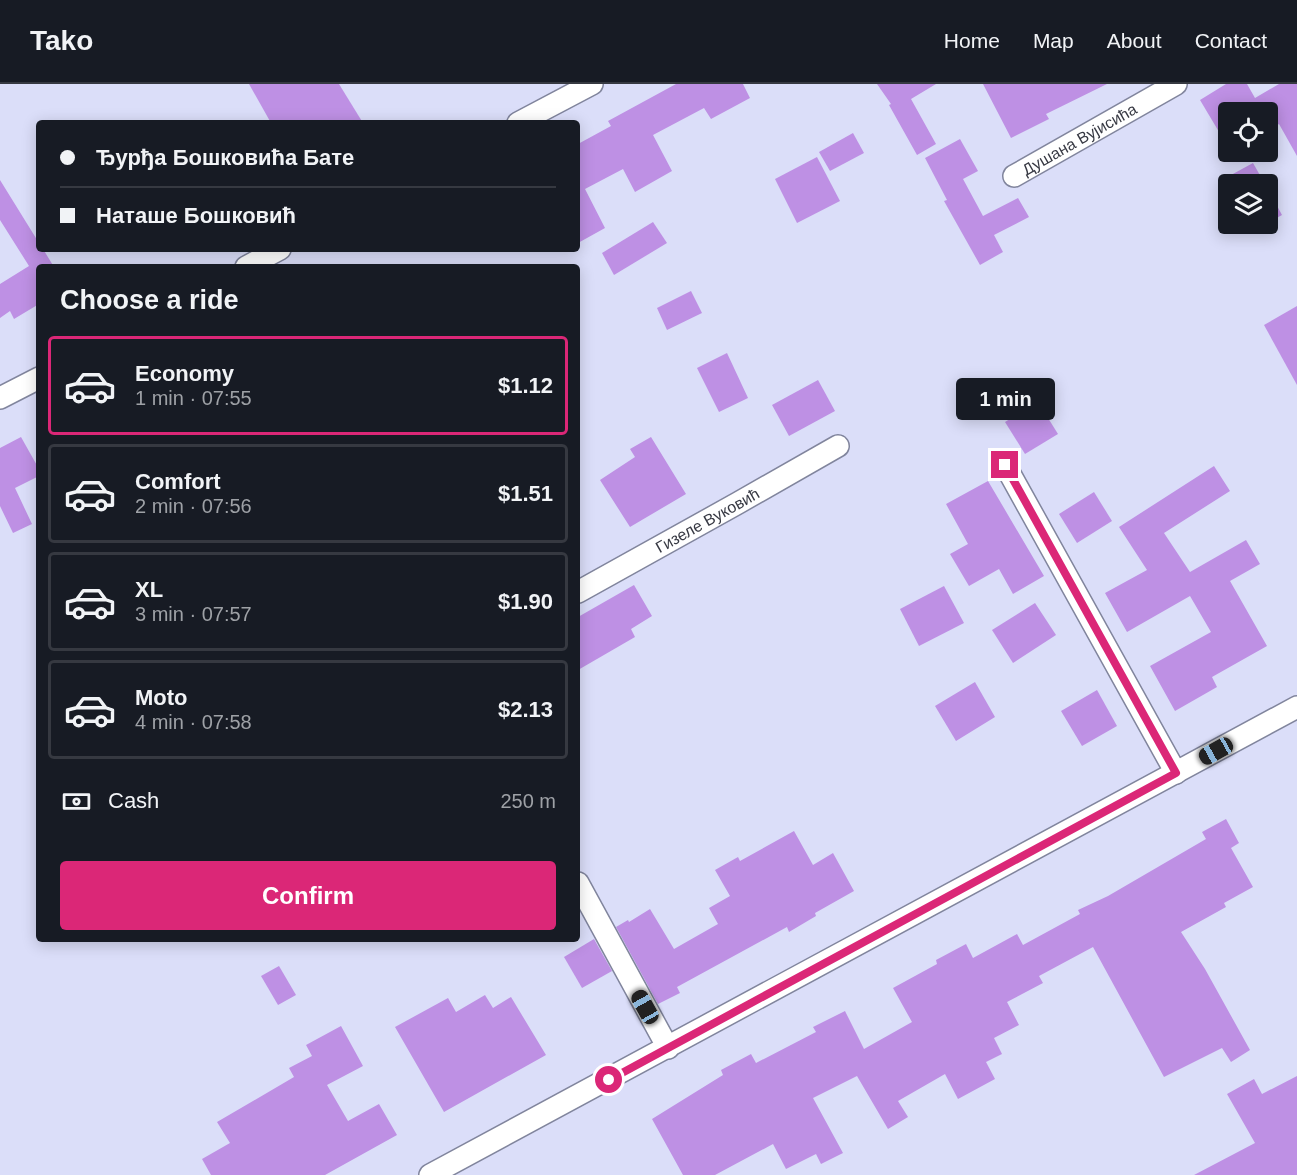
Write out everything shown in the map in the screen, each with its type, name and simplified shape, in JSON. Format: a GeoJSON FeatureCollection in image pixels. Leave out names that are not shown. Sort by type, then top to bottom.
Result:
{"type":"FeatureCollection","features":[{"type":"Feature","properties":{"kind":"street"},"geometry":{"type":"LineString","coordinates":[[524,120],[592,84]]}},
{"type":"Feature","properties":{"kind":"street","name":"Душана Вујисића"},"geometry":{"type":"LineString","coordinates":[[1014,176],[1176,84]]}},
{"type":"Feature","properties":{"kind":"street"},"geometry":{"type":"LineString","coordinates":[[252,264],[274,252]]}},
{"type":"Feature","properties":{"kind":"street"},"geometry":{"type":"LineString","coordinates":[[0,398],[36,380]]}},
{"type":"Feature","properties":{"kind":"street","name":"Гизеле Вуковић"},"geometry":{"type":"LineString","coordinates":[[580,591],[838,446]]}},
{"type":"Feature","properties":{"kind":"street"},"geometry":{"type":"LineString","coordinates":[[1005,465],[1176,773]]}},
{"type":"Feature","properties":{"kind":"street"},"geometry":{"type":"LineString","coordinates":[[430,1175],[1297,707]]}},
{"type":"Feature","properties":{"kind":"street"},"geometry":{"type":"LineString","coordinates":[[580,887],[668,1048]]}},
{"type":"Feature","properties":{"kind":"building"},"geometry":{"type":"Polygon","coordinates":[[[249,84],[339,84],[361,120],[269,120],[249,84]]]}},
{"type":"Feature","properties":{"kind":"building"},"geometry":{"type":"Polygon","coordinates":[[[676,84],[743,84],[750,98],[711,119],[704,108],[653,135],[672,171],[635,192],[623,169],[585,189],[605,228],[580,242],[580,143],[611,126],[608,121],[676,84]]]}},
{"type":"Feature","properties":{"kind":"building"},"geometry":{"type":"Polygon","coordinates":[[[877,84],[936,84],[911,99],[936,144],[917,155],[889,105],[891,104],[877,84]]]}},
{"type":"Feature","properties":{"kind":"building"},"geometry":{"type":"Polygon","coordinates":[[[983,84],[1107,84],[1046,114],[1049,119],[1011,138],[983,84]]]}},
{"type":"Feature","properties":{"kind":"building"},"geometry":{"type":"Polygon","coordinates":[[[1226,84],[1247,84],[1255,98],[1279,84],[1297,84],[1297,156],[1278,125],[1278,102],[1218,102],[1218,130],[1200,100],[1226,84]]]}},
{"type":"Feature","properties":{"kind":"building"},"geometry":{"type":"Polygon","coordinates":[[[853,133],[864,153],[830,171],[819,152],[853,133]]]}},
{"type":"Feature","properties":{"kind":"building"},"geometry":{"type":"Polygon","coordinates":[[[960,139],[978,171],[963,179],[983,216],[1018,198],[1029,217],[994,235],[1003,252],[980,265],[944,201],[947,200],[925,158],[960,139]]]}},
{"type":"Feature","properties":{"kind":"building"},"geometry":{"type":"Polygon","coordinates":[[[817,157],[840,201],[797,223],[775,179],[817,157]]]}},
{"type":"Feature","properties":{"kind":"building"},"geometry":{"type":"Polygon","coordinates":[[[1253,163],[1259,174],[1233,174],[1253,163]]]}},
{"type":"Feature","properties":{"kind":"building"},"geometry":{"type":"Polygon","coordinates":[[[0,180],[36,238],[36,252],[45,252],[52,264],[36,264],[36,306],[14,319],[10,311],[0,318],[0,284],[29,266],[0,220],[0,180]]]}},
{"type":"Feature","properties":{"kind":"building"},"geometry":{"type":"Polygon","coordinates":[[[653,222],[667,243],[614,275],[602,253],[653,222]]]}},
{"type":"Feature","properties":{"kind":"building"},"geometry":{"type":"Polygon","coordinates":[[[691,291],[702,313],[667,330],[657,308],[691,291]]]}},
{"type":"Feature","properties":{"kind":"building"},"geometry":{"type":"Polygon","coordinates":[[[1297,306],[1297,385],[1264,325],[1297,306]]]}},
{"type":"Feature","properties":{"kind":"building"},"geometry":{"type":"Polygon","coordinates":[[[727,353],[748,398],[719,412],[697,368],[727,353]]]}},
{"type":"Feature","properties":{"kind":"building"},"geometry":{"type":"Polygon","coordinates":[[[818,380],[835,411],[789,436],[772,405],[818,380]]]}},
{"type":"Feature","properties":{"kind":"building"},"geometry":{"type":"Polygon","coordinates":[[[1038,402],[1058,434],[1025,454],[1005,422],[1038,402]]]}},
{"type":"Feature","properties":{"kind":"building"},"geometry":{"type":"Polygon","coordinates":[[[21,437],[36,464],[36,478],[15,488],[32,524],[13,533],[0,506],[0,448],[21,437]]]}},
{"type":"Feature","properties":{"kind":"building"},"geometry":{"type":"Polygon","coordinates":[[[651,437],[686,494],[630,527],[600,480],[635,457],[630,449],[651,437]]]}},
{"type":"Feature","properties":{"kind":"building"},"geometry":{"type":"Polygon","coordinates":[[[1214,466],[1230,491],[1164,533],[1190,572],[1246,540],[1260,564],[1230,581],[1267,646],[1212,677],[1217,687],[1175,711],[1150,666],[1211,632],[1190,596],[1127,632],[1105,593],[1147,570],[1119,527],[1214,466]]]}},
{"type":"Feature","properties":{"kind":"building"},"geometry":{"type":"Polygon","coordinates":[[[988,481],[1044,576],[1013,594],[999,569],[969,586],[950,554],[968,544],[946,504],[988,481]]]}},
{"type":"Feature","properties":{"kind":"building"},"geometry":{"type":"Polygon","coordinates":[[[1094,492],[1112,521],[1077,543],[1059,514],[1094,492]]]}},
{"type":"Feature","properties":{"kind":"building"},"geometry":{"type":"Polygon","coordinates":[[[634,585],[652,616],[631,629],[635,637],[580,669],[580,616],[634,585]]]}},
{"type":"Feature","properties":{"kind":"building"},"geometry":{"type":"Polygon","coordinates":[[[944,586],[964,623],[919,646],[900,609],[944,586]]]}},
{"type":"Feature","properties":{"kind":"building"},"geometry":{"type":"Polygon","coordinates":[[[1035,603],[1056,635],[1013,663],[992,630],[1035,603]]]}},
{"type":"Feature","properties":{"kind":"building"},"geometry":{"type":"Polygon","coordinates":[[[975,682],[995,717],[956,741],[935,706],[975,682]]]}},
{"type":"Feature","properties":{"kind":"building"},"geometry":{"type":"Polygon","coordinates":[[[1097,690],[1117,726],[1082,746],[1061,711],[1097,690]]]}},
{"type":"Feature","properties":{"kind":"building"},"geometry":{"type":"Polygon","coordinates":[[[1226,819],[1239,843],[1231,848],[1253,887],[1224,903],[1226,907],[1181,932],[1205,969],[1250,1050],[1231,1062],[1222,1048],[1164,1077],[1093,947],[1039,976],[1043,983],[1007,1002],[1019,1025],[994,1038],[1002,1054],[986,1062],[995,1079],[958,1099],[945,1074],[898,1101],[908,1117],[888,1129],[857,1076],[813,1098],[843,1153],[821,1164],[816,1154],[786,1169],[773,1144],[715,1175],[683,1175],[652,1119],[723,1075],[721,1070],[751,1054],[756,1063],[816,1032],[813,1027],[845,1011],[864,1049],[912,1022],[893,988],[937,964],[936,960],[966,944],[973,958],[1017,934],[1023,945],[1080,914],[1078,910],[1108,896],[1206,839],[1202,832],[1226,819]]]}},
{"type":"Feature","properties":{"kind":"building"},"geometry":{"type":"Polygon","coordinates":[[[794,831],[813,865],[833,853],[854,891],[815,913],[816,916],[789,932],[787,927],[677,987],[680,993],[658,1004],[616,927],[650,909],[674,949],[718,924],[709,908],[730,896],[715,870],[738,857],[740,861],[794,831]]]}},
{"type":"Feature","properties":{"kind":"building"},"geometry":{"type":"Polygon","coordinates":[[[594,939],[612,971],[582,988],[564,957],[594,939]]]}},
{"type":"Feature","properties":{"kind":"building"},"geometry":{"type":"Polygon","coordinates":[[[279,966],[296,995],[278,1005],[261,976],[279,966]]]}},
{"type":"Feature","properties":{"kind":"building"},"geometry":{"type":"Polygon","coordinates":[[[485,995],[493,1008],[511,997],[546,1055],[444,1112],[395,1027],[448,998],[456,1012],[485,995]]]}},
{"type":"Feature","properties":{"kind":"building"},"geometry":{"type":"Polygon","coordinates":[[[341,1026],[363,1066],[327,1085],[348,1121],[379,1104],[397,1135],[325,1175],[211,1175],[202,1159],[230,1143],[217,1122],[294,1077],[289,1068],[312,1056],[306,1045],[341,1026]]]}},
{"type":"Feature","properties":{"kind":"building"},"geometry":{"type":"Polygon","coordinates":[[[1297,1076],[1297,1175],[1194,1175],[1255,1143],[1227,1094],[1254,1079],[1262,1094],[1297,1076]]]}},
{"type":"Feature","properties":{"kind":"route"},"geometry":{"type":"LineString","coordinates":[[609,1080],[1176,773],[1005,465]]}}]}
